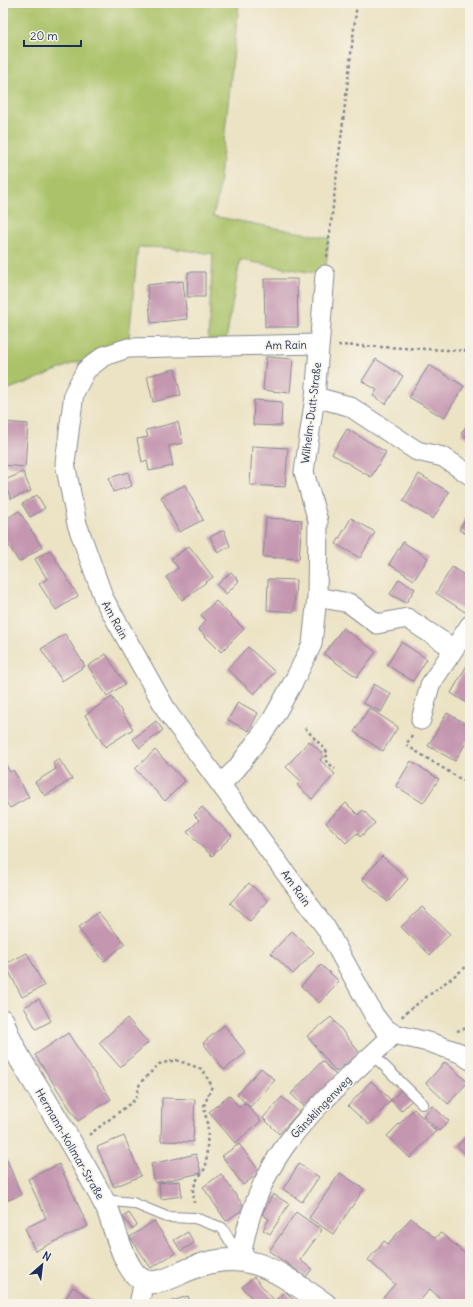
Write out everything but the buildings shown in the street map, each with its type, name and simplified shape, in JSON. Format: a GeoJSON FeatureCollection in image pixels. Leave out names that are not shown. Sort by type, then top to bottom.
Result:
{"type":"FeatureCollection","features":[{"type":"Feature","properties":{"kind":"street","name":"Wilhelm-Dutt-Straße"},"geometry":{"type":"LineString","coordinates":[[221,784],[237,768],[267,726],[295,679],[312,644],[317,597],[318,521],[304,472],[315,397],[325,275]]}},
{"type":"Feature","properties":{"kind":"street","name":"Am Rain"},"geometry":{"type":"LineString","coordinates":[[319,344],[128,348],[104,356],[86,370],[74,393],[65,463],[77,524],[104,600],[168,713],[326,928],[374,1015],[384,1028],[394,1034]]}},
{"type":"Feature","properties":{"kind":"street"},"geometry":{"type":"LineString","coordinates":[[315,397],[349,406],[417,451],[443,457],[470,475]]}},
{"type":"Feature","properties":{"kind":"street"},"geometry":{"type":"LineString","coordinates":[[317,597],[349,603],[377,624],[407,618],[454,649]]}},
{"type":"Feature","properties":{"kind":"street"},"geometry":{"type":"LineString","coordinates":[[421,720],[430,685],[470,625]]}},
{"type":"Feature","properties":{"kind":"street","name":"Hermann-Kollmar-Straße"},"geometry":{"type":"LineString","coordinates":[[3,1021],[13,1048],[73,1147],[114,1223],[129,1268],[137,1277],[144,1281]]}},
{"type":"Feature","properties":{"kind":"street"},"geometry":{"type":"LineString","coordinates":[[394,1034],[432,1043],[460,1053],[470,1060]]}},
{"type":"Feature","properties":{"kind":"street","name":"Gänsklingenweg"},"geometry":{"type":"LineString","coordinates":[[241,1259],[247,1227],[255,1204],[268,1173],[285,1146],[308,1119],[394,1034]]}},
{"type":"Feature","properties":{"kind":"street"},"geometry":{"type":"LineString","coordinates":[[139,1304],[144,1281],[154,1283],[192,1268],[219,1260],[241,1259],[260,1264],[287,1278],[325,1304]]}},
{"type":"Feature","properties":{"kind":"lane"},"geometry":{"type":"LineString","coordinates":[[373,1055],[424,1104]]}},
{"type":"Feature","properties":{"kind":"lane"},"geometry":{"type":"LineString","coordinates":[[102,1200],[133,1203],[167,1216],[195,1218],[222,1228],[241,1259]]}},
{"type":"Feature","properties":{"kind":"path"},"geometry":{"type":"LineString","coordinates":[[325,275],[357,3]]}},
{"type":"Feature","properties":{"kind":"path"},"geometry":{"type":"LineString","coordinates":[[319,344],[470,351]]}},
{"type":"Feature","properties":{"kind":"path"},"geometry":{"type":"LineString","coordinates":[[421,720],[406,745],[470,785]]}},
{"type":"Feature","properties":{"kind":"path"},"geometry":{"type":"LineString","coordinates":[[305,728],[328,753],[325,760],[335,769]]}},
{"type":"Feature","properties":{"kind":"path"},"geometry":{"type":"LineString","coordinates":[[394,1034],[404,1014],[470,964]]}},
{"type":"Feature","properties":{"kind":"path"},"geometry":{"type":"LineString","coordinates":[[73,1147],[136,1100],[140,1083],[159,1064],[176,1060],[202,1069],[212,1086],[204,1106],[208,1129],[206,1167],[196,1181],[193,1190],[195,1218]]}},
{"type":"Feature","properties":{"kind":"green space"},"geometry":{"type":"Polygon","coordinates":[[[3,3],[239,3],[218,196],[213,216],[329,238],[325,275],[240,260],[226,340],[208,340],[213,254],[170,248],[138,247],[128,348],[104,356],[74,363],[3,391],[3,3]]]}}]}
